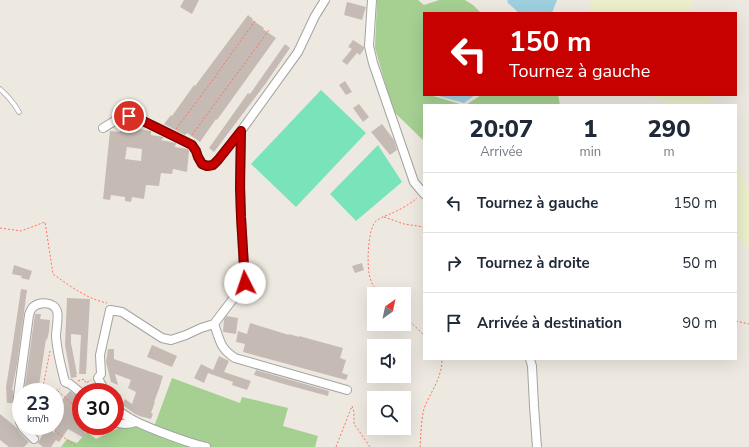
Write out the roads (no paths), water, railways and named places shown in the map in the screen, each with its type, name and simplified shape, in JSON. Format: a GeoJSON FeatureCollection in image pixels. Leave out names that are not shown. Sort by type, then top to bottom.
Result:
{"type":"FeatureCollection","features":[{"type":"Feature","properties":{"kind":"street"},"geometry":{"type":"LineString","coordinates":[[102,128],[119,119],[129,116],[139,119],[192,145],[202,164],[207,166],[213,165],[241,131],[298,52],[315,16],[325,0]]}},
{"type":"Feature","properties":{"kind":"street"},"geometry":{"type":"LineString","coordinates":[[372,0],[369,46],[373,63],[414,182],[423,193]]}},
{"type":"Feature","properties":{"kind":"street"},"geometry":{"type":"LineString","coordinates":[[100,383],[98,378],[101,374],[100,355],[110,310],[122,312],[162,338],[171,340],[214,324],[245,283],[240,188],[241,131]]}},
{"type":"Feature","properties":{"kind":"street"},"geometry":{"type":"LineString","coordinates":[[20,383],[29,314],[32,308],[38,304],[46,303],[53,305],[57,312],[56,336],[58,353],[65,382],[72,386]]}},
{"type":"Feature","properties":{"kind":"street"},"geometry":{"type":"LineString","coordinates":[[214,324],[221,344],[227,353],[235,358],[348,390]]}},
{"type":"Feature","properties":{"kind":"street"},"geometry":{"type":"LineString","coordinates":[[530,360],[532,366],[537,447]]}},
{"type":"Feature","properties":{"kind":"street"},"geometry":{"type":"LineString","coordinates":[[124,415],[136,422],[185,442],[206,447]]}},
{"type":"Feature","properties":{"kind":"street"},"geometry":{"type":"LineString","coordinates":[[124,424],[136,422]]}},
{"type":"Feature","properties":{"kind":"street"},"geometry":{"type":"LineString","coordinates":[[30,435],[34,439]]}},
{"type":"Feature","properties":{"kind":"lane"},"geometry":{"type":"LineString","coordinates":[[0,89],[15,104],[19,112]]}},
{"type":"Feature","properties":{"kind":"water"},"geometry":{"type":"Polygon","coordinates":[[[508,0],[557,0],[552,12],[518,12],[507,2],[508,0]]]}},
{"type":"Feature","properties":{"kind":"water"},"geometry":{"type":"Polygon","coordinates":[[[439,96],[474,96],[464,103],[439,96]]]}}]}
